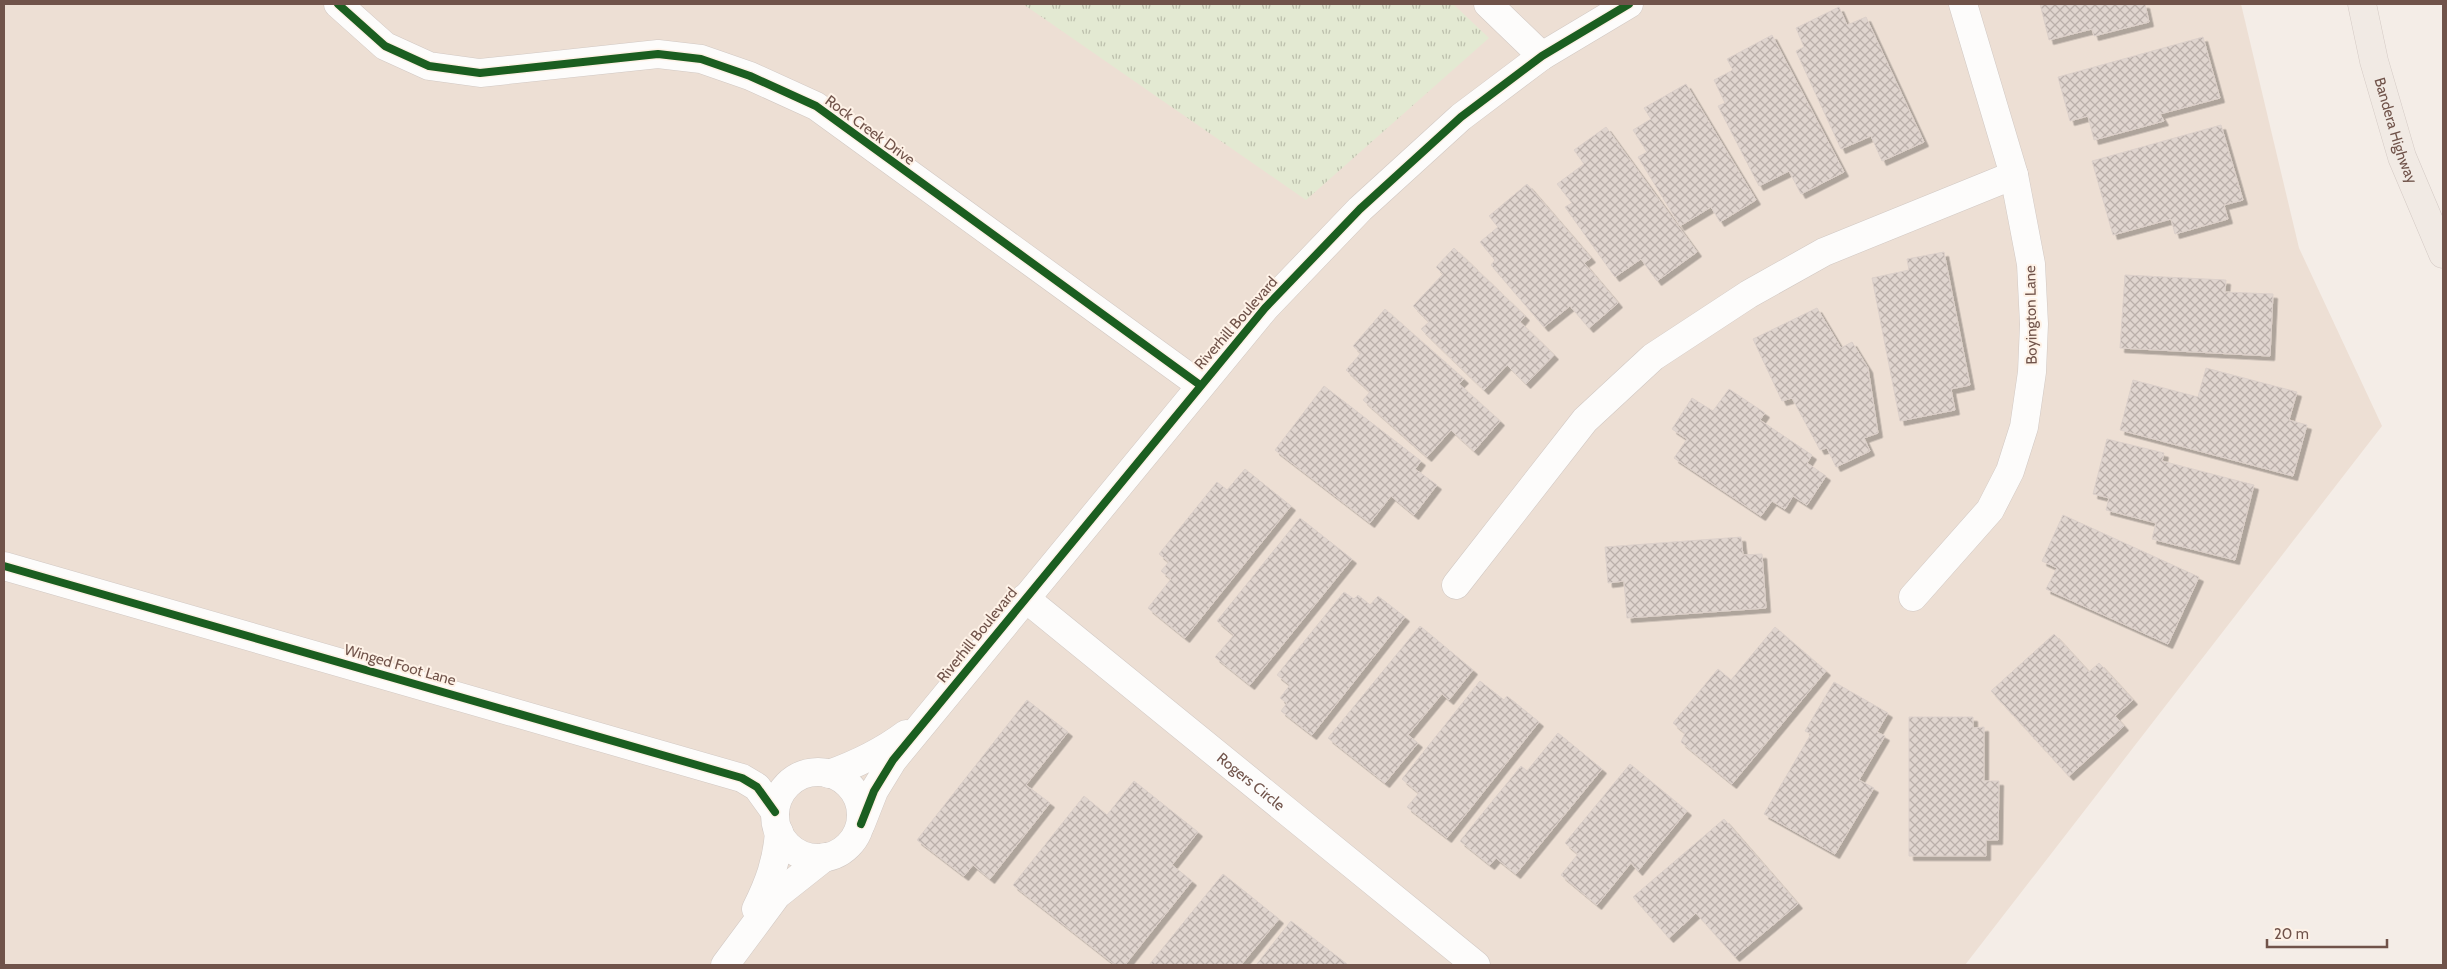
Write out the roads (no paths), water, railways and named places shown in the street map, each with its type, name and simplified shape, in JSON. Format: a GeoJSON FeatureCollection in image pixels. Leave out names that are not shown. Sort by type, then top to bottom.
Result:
{"type":"FeatureCollection","features":[{"type":"Feature","properties":{"kind":"main road","name":"Bandera Highway"},"geometry":{"type":"LineString","coordinates":[[2362,4],[2374,61],[2402,157],[2443,254]]}},
{"type":"Feature","properties":{"kind":"street","name":"Rock Creek Drive"},"geometry":{"type":"LineString","coordinates":[[338,4],[385,46],[430,66],[480,73],[658,54],[700,59],[750,76],[816,106],[1200,385]]}},
{"type":"Feature","properties":{"kind":"street"},"geometry":{"type":"LineString","coordinates":[[1488,4],[1542,56]]}},
{"type":"Feature","properties":{"kind":"street","name":"Riverhill Boulevard"},"geometry":{"type":"LineString","coordinates":[[732,955],[777,896],[825,857],[833,856],[846,848],[855,838],[874,791],[893,760],[1265,308],[1360,209],[1461,117],[1542,56],[1629,4]]}},
{"type":"Feature","properties":{"kind":"street","name":"Boyington Lane"},"geometry":{"type":"LineString","coordinates":[[1913,597],[1990,510],[2010,471],[2024,427],[2032,372],[2034,324],[2031,264],[2014,175],[1963,4]]}},
{"type":"Feature","properties":{"kind":"street"},"geometry":{"type":"LineString","coordinates":[[1456,584],[1585,420],[1653,357],[1749,294],[1824,252],[2014,175]]}},
{"type":"Feature","properties":{"kind":"street","name":"Winged Foot Lane"},"geometry":{"type":"LineString","coordinates":[[4,566],[692,762],[742,778],[757,787],[777,822]]}},
{"type":"Feature","properties":{"kind":"street","name":"Rogers Circle"},"geometry":{"type":"LineString","coordinates":[[1025,598],[1476,965]]}},
{"type":"Feature","properties":{"kind":"street","name":"Riverhill Boulevard"},"geometry":{"type":"LineString","coordinates":[[732,955],[770,880],[777,855],[778,798],[786,786],[797,777],[855,764],[889,746],[924,722]]}},
{"type":"Feature","properties":{"kind":"street","name":"Winged Foot Lane"},"geometry":{"type":"LineString","coordinates":[[692,762],[775,772],[820,773]]}},
{"type":"Feature","properties":{"kind":"street"},"geometry":{"type":"LineString","coordinates":[[820,773],[838,776],[850,785],[858,797],[861,810],[861,824]]}},
{"type":"Feature","properties":{"kind":"street"},"geometry":{"type":"LineString","coordinates":[[777,822],[782,840],[792,850],[805,856],[825,857]]}}]}
